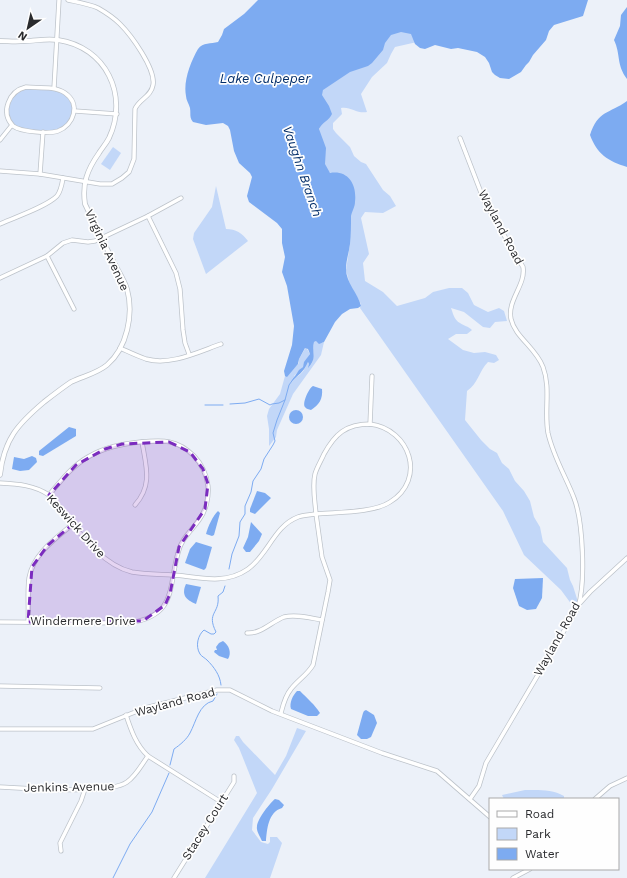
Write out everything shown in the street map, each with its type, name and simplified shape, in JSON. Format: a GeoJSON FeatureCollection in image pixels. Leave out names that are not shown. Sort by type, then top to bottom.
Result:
{"type":"FeatureCollection","features":[{"type":"Feature","properties":{"kind":"street"},"geometry":{"type":"LineString","coordinates":[[54,88],[59,0]]}},
{"type":"Feature","properties":{"kind":"street"},"geometry":{"type":"LineString","coordinates":[[0,171],[40,174],[100,184],[112,184],[128,172],[134,159],[135,109],[138,103],[151,91],[153,78],[140,50],[119,23],[97,8],[68,0]]}},
{"type":"Feature","properties":{"kind":"street","name":"Virginia Avenue"},"geometry":{"type":"LineString","coordinates":[[0,41],[56,39],[80,46],[90,52],[101,62],[110,77],[116,96],[115,125],[108,140],[90,166],[83,192],[85,204],[124,283],[129,297],[128,323],[125,338],[113,358],[103,368],[62,388],[37,408],[18,426],[3,453],[0,475]]}},
{"type":"Feature","properties":{"kind":"street"},"geometry":{"type":"LineString","coordinates":[[26,87],[54,88],[64,92],[71,98],[74,105],[75,111],[66,127],[57,131],[43,132],[17,128],[12,125],[6,111],[7,102],[10,96],[19,89],[26,87]]}},
{"type":"Feature","properties":{"kind":"street"},"geometry":{"type":"LineString","coordinates":[[75,111],[116,114]]}},
{"type":"Feature","properties":{"kind":"street"},"geometry":{"type":"LineString","coordinates":[[0,140],[12,125]]}},
{"type":"Feature","properties":{"kind":"street"},"geometry":{"type":"LineString","coordinates":[[40,174],[43,132]]}},
{"type":"Feature","properties":{"kind":"street","name":"Wayland Road"},"geometry":{"type":"LineString","coordinates":[[460,138],[485,203],[523,267],[523,275],[511,306],[510,316],[516,331],[536,352],[544,368],[546,378],[549,439],[575,499],[582,540],[582,586],[578,606],[486,763],[479,786],[470,799]]}},
{"type":"Feature","properties":{"kind":"street"},"geometry":{"type":"LineString","coordinates":[[1,223],[47,203],[57,196],[61,188],[63,178]]}},
{"type":"Feature","properties":{"kind":"street"},"geometry":{"type":"LineString","coordinates":[[0,278],[46,256],[64,243],[72,240],[88,242],[95,241],[148,216],[181,198]]}},
{"type":"Feature","properties":{"kind":"street"},"geometry":{"type":"LineString","coordinates":[[148,216],[176,273],[180,289],[185,343],[189,354]]}},
{"type":"Feature","properties":{"kind":"street"},"geometry":{"type":"LineString","coordinates":[[46,256],[74,309]]}},
{"type":"Feature","properties":{"kind":"street"},"geometry":{"type":"LineString","coordinates":[[120,348],[147,359],[164,361],[221,344]]}},
{"type":"Feature","properties":{"kind":"street"},"geometry":{"type":"LineString","coordinates":[[370,424],[372,376]]}},
{"type":"Feature","properties":{"kind":"street"},"geometry":{"type":"LineString","coordinates":[[281,713],[284,701],[290,690],[308,673],[313,665],[330,580],[320,547],[316,514],[314,493],[315,475],[329,446],[341,431],[356,425],[379,425],[392,432],[402,441],[410,459],[409,475],[404,488],[391,502],[376,508],[316,514]]}},
{"type":"Feature","properties":{"kind":"street","name":"Windermere Drive"},"geometry":{"type":"LineString","coordinates":[[0,622],[130,623],[143,621],[154,616],[164,605],[170,594],[179,547],[184,538],[200,519],[205,509],[208,499],[208,484],[198,460],[190,452],[180,445],[158,440],[122,444],[105,449],[88,457],[72,469],[50,495]]}},
{"type":"Feature","properties":{"kind":"street"},"geometry":{"type":"LineString","coordinates":[[135,504],[142,495],[147,483],[142,442]]}},
{"type":"Feature","properties":{"kind":"street","name":"Keswick Drive"},"geometry":{"type":"LineString","coordinates":[[0,483],[29,485],[41,489],[50,495],[98,553],[121,569],[133,572],[174,574],[213,580],[237,575],[248,569],[258,560],[276,534],[284,526],[298,517],[316,514]]}},
{"type":"Feature","properties":{"kind":"street"},"geometry":{"type":"LineString","coordinates":[[28,622],[29,578],[32,567],[48,545],[73,524]]}},
{"type":"Feature","properties":{"kind":"street"},"geometry":{"type":"LineString","coordinates":[[578,606],[590,592],[627,558]]}},
{"type":"Feature","properties":{"kind":"street"},"geometry":{"type":"LineString","coordinates":[[247,633],[254,633],[285,617],[302,616],[322,620]]}},
{"type":"Feature","properties":{"kind":"street"},"geometry":{"type":"LineString","coordinates":[[0,686],[100,688]]}},
{"type":"Feature","properties":{"kind":"street","name":"Wayland Road"},"geometry":{"type":"LineString","coordinates":[[0,729],[86,730],[99,728],[145,708],[215,690],[225,690],[235,692],[264,707],[382,753],[437,771],[489,816]]}},
{"type":"Feature","properties":{"kind":"street"},"geometry":{"type":"LineString","coordinates":[[126,715],[138,744],[148,756],[221,802]]}},
{"type":"Feature","properties":{"kind":"street","name":"Jenkins Avenue"},"geometry":{"type":"LineString","coordinates":[[0,788],[85,789],[120,787],[128,782],[148,756]]}},
{"type":"Feature","properties":{"kind":"street","name":"Stacey Court"},"geometry":{"type":"LineString","coordinates":[[174,878],[234,782],[234,776]]}},
{"type":"Feature","properties":{"kind":"street"},"geometry":{"type":"LineString","coordinates":[[596,798],[610,786],[627,778]]}},
{"type":"Feature","properties":{"kind":"street"},"geometry":{"type":"LineString","coordinates":[[61,851],[60,843],[81,801],[85,789]]}},
{"type":"Feature","properties":{"kind":"street"},"geometry":{"type":"LineString","coordinates":[[513,878],[523,870]]}},
{"type":"Feature","properties":{"kind":"highlighted area"},"geometry":{"type":"Polygon","coordinates":[[[169,442],[190,452],[203,469],[208,484],[205,509],[179,547],[170,594],[165,605],[143,621],[28,622],[32,567],[48,545],[73,524],[49,495],[76,465],[105,449],[122,444],[169,442]]]}},
{"type":"Feature","properties":{"kind":"green space"},"geometry":{"type":"Polygon","coordinates":[[[411,31],[417,42],[395,47],[387,63],[372,77],[361,94],[367,112],[341,108],[342,114],[333,123],[333,129],[336,133],[350,147],[354,156],[366,164],[383,190],[390,196],[396,206],[383,213],[365,212],[361,218],[369,254],[363,263],[365,281],[383,292],[397,306],[425,298],[433,292],[449,288],[462,288],[468,293],[474,305],[488,312],[499,308],[504,311],[507,321],[495,322],[490,328],[483,327],[464,312],[451,308],[456,320],[472,330],[467,334],[456,334],[448,339],[463,350],[474,353],[485,352],[496,355],[499,360],[494,363],[488,362],[482,369],[474,385],[467,391],[465,420],[481,440],[490,449],[497,453],[502,463],[509,469],[515,481],[530,501],[534,517],[540,527],[543,542],[567,568],[578,602],[576,607],[572,605],[561,590],[524,555],[503,511],[360,308],[361,304],[350,285],[346,270],[350,244],[351,215],[331,173],[328,172],[325,165],[319,130],[321,123],[321,95],[323,89],[384,42],[391,33],[411,31]]]}},
{"type":"Feature","properties":{"kind":"green space"},"geometry":{"type":"Polygon","coordinates":[[[26,87],[54,88],[65,92],[74,105],[69,122],[57,131],[43,132],[17,128],[12,125],[6,114],[7,102],[13,94],[26,87]]]}},
{"type":"Feature","properties":{"kind":"green space"},"geometry":{"type":"Polygon","coordinates":[[[113,147],[121,153],[110,170],[101,164],[113,147]]]}},
{"type":"Feature","properties":{"kind":"green space"},"geometry":{"type":"Polygon","coordinates":[[[216,186],[226,229],[238,232],[248,241],[206,274],[193,239],[194,233],[212,207],[216,186]]]}},
{"type":"Feature","properties":{"kind":"green space"},"geometry":{"type":"Polygon","coordinates":[[[316,341],[322,343],[324,342],[321,355],[293,394],[277,430],[276,437],[269,446],[267,416],[269,409],[280,394],[285,376],[287,376],[299,363],[299,359],[306,347],[310,354],[303,367],[294,376],[296,377],[304,371],[308,362],[309,367],[313,361],[313,345],[316,341]]]}},
{"type":"Feature","properties":{"kind":"green space"},"geometry":{"type":"Polygon","coordinates":[[[297,728],[306,731],[253,818],[252,830],[261,842],[268,844],[270,842],[270,837],[277,837],[282,843],[270,878],[205,878],[257,793],[239,748],[234,740],[236,736],[239,736],[275,775],[286,756],[297,728]]]}},
{"type":"Feature","properties":{"kind":"green space"},"geometry":{"type":"Polygon","coordinates":[[[525,790],[545,790],[555,792],[564,796],[564,798],[504,798],[502,795],[525,790]]]}},
{"type":"Feature","properties":{"kind":"water","name":"Lake Culpeper"},"geometry":{"type":"Polygon","coordinates":[[[258,0],[588,0],[583,16],[554,25],[549,31],[546,40],[521,72],[509,79],[500,78],[495,75],[485,57],[477,52],[458,48],[451,49],[435,45],[425,49],[420,48],[415,44],[411,34],[401,32],[391,35],[385,43],[383,50],[368,66],[350,72],[323,90],[322,95],[332,114],[319,129],[326,148],[325,164],[330,173],[342,174],[346,176],[353,184],[354,189],[355,204],[351,216],[350,247],[346,269],[348,279],[361,306],[350,309],[342,314],[335,322],[324,342],[319,344],[316,341],[314,342],[313,361],[308,368],[308,362],[303,371],[291,382],[299,370],[303,367],[304,362],[310,354],[308,349],[305,348],[298,364],[287,377],[285,376],[284,371],[292,345],[294,326],[287,286],[282,272],[285,257],[282,243],[282,229],[277,223],[249,202],[247,196],[252,177],[250,173],[239,163],[234,151],[228,126],[223,123],[206,125],[193,122],[190,108],[186,99],[185,90],[188,71],[198,49],[205,44],[218,42],[224,29],[244,14],[258,0]]]}},
{"type":"Feature","properties":{"kind":"water"},"geometry":{"type":"Polygon","coordinates":[[[627,7],[627,79],[621,69],[614,40],[620,26],[621,15],[627,7]]]}},
{"type":"Feature","properties":{"kind":"water"},"geometry":{"type":"Polygon","coordinates":[[[627,101],[627,167],[604,156],[596,147],[590,135],[593,127],[600,117],[627,101]]]}},
{"type":"Feature","properties":{"kind":"water"},"geometry":{"type":"Polygon","coordinates":[[[313,386],[322,389],[322,396],[320,401],[311,410],[305,408],[304,402],[308,392],[313,386]]]}},
{"type":"Feature","properties":{"kind":"water"},"geometry":{"type":"Polygon","coordinates":[[[293,410],[299,410],[303,414],[303,420],[299,424],[293,424],[289,420],[289,414],[293,410]]]}},
{"type":"Feature","properties":{"kind":"water"},"geometry":{"type":"Polygon","coordinates":[[[69,427],[76,429],[76,436],[43,456],[39,455],[39,451],[69,427]]]}},
{"type":"Feature","properties":{"kind":"water"},"geometry":{"type":"Polygon","coordinates":[[[32,456],[36,458],[37,462],[29,470],[20,471],[12,469],[14,457],[24,459],[32,456]]]}},
{"type":"Feature","properties":{"kind":"water"},"geometry":{"type":"Polygon","coordinates":[[[257,491],[265,493],[271,498],[255,514],[250,512],[250,509],[257,491]]]}},
{"type":"Feature","properties":{"kind":"water"},"geometry":{"type":"Polygon","coordinates":[[[218,511],[220,513],[214,535],[212,536],[206,534],[211,521],[218,511]]]}},
{"type":"Feature","properties":{"kind":"water"},"geometry":{"type":"Polygon","coordinates":[[[251,522],[262,534],[259,541],[250,552],[246,552],[243,548],[248,537],[251,522]]]}},
{"type":"Feature","properties":{"kind":"water"},"geometry":{"type":"Polygon","coordinates":[[[196,542],[212,547],[206,568],[204,570],[185,563],[190,549],[196,542]]]}},
{"type":"Feature","properties":{"kind":"water"},"geometry":{"type":"Polygon","coordinates":[[[543,578],[542,598],[536,609],[527,610],[519,606],[513,588],[515,579],[543,578]]]}},
{"type":"Feature","properties":{"kind":"water"},"geometry":{"type":"Polygon","coordinates":[[[186,584],[201,587],[196,604],[185,597],[184,591],[186,584]]]}},
{"type":"Feature","properties":{"kind":"water"},"geometry":{"type":"Polygon","coordinates":[[[223,641],[229,649],[230,654],[228,659],[219,656],[214,652],[217,650],[216,647],[219,643],[223,641]]]}},
{"type":"Feature","properties":{"kind":"water"},"geometry":{"type":"Polygon","coordinates":[[[297,691],[300,691],[316,707],[320,713],[317,716],[308,716],[291,709],[292,699],[297,691]]]}},
{"type":"Feature","properties":{"kind":"water"},"geometry":{"type":"Polygon","coordinates":[[[366,710],[374,715],[377,723],[371,737],[361,739],[357,735],[363,713],[366,710]]]}},
{"type":"Feature","properties":{"kind":"water"},"geometry":{"type":"Polygon","coordinates":[[[275,799],[279,800],[284,805],[271,817],[266,841],[262,841],[258,834],[257,826],[264,811],[275,799]]]}},
{"type":"Feature","properties":{"kind":"waterway","name":"Vaughn Branch"},"geometry":{"type":"LineString","coordinates":[[229,569],[232,554],[239,536],[240,522],[245,514],[245,506],[251,492],[253,481],[261,469],[264,459],[275,441],[273,433],[289,385],[294,378]]}},
{"type":"Feature","properties":{"kind":"waterway"},"geometry":{"type":"LineString","coordinates":[[230,404],[245,403],[259,399],[270,405],[285,400]]}},
{"type":"Feature","properties":{"kind":"waterway"},"geometry":{"type":"LineString","coordinates":[[205,405],[223,405]]}},
{"type":"Feature","properties":{"kind":"waterway","name":"Vaughn Branch"},"geometry":{"type":"LineString","coordinates":[[221,685],[214,668],[201,656],[198,651],[197,644],[204,630],[211,634],[216,632],[212,620],[217,606],[218,596],[223,592],[225,586]]}},
{"type":"Feature","properties":{"kind":"waterway","name":"Vaughn Branch"},"geometry":{"type":"LineString","coordinates":[[170,765],[174,749],[187,737],[198,714],[204,706],[213,701],[217,694]]}},
{"type":"Feature","properties":{"kind":"waterway","name":"Vaughn Branch"},"geometry":{"type":"LineString","coordinates":[[113,878],[130,844],[152,812],[169,773]]}}]}
